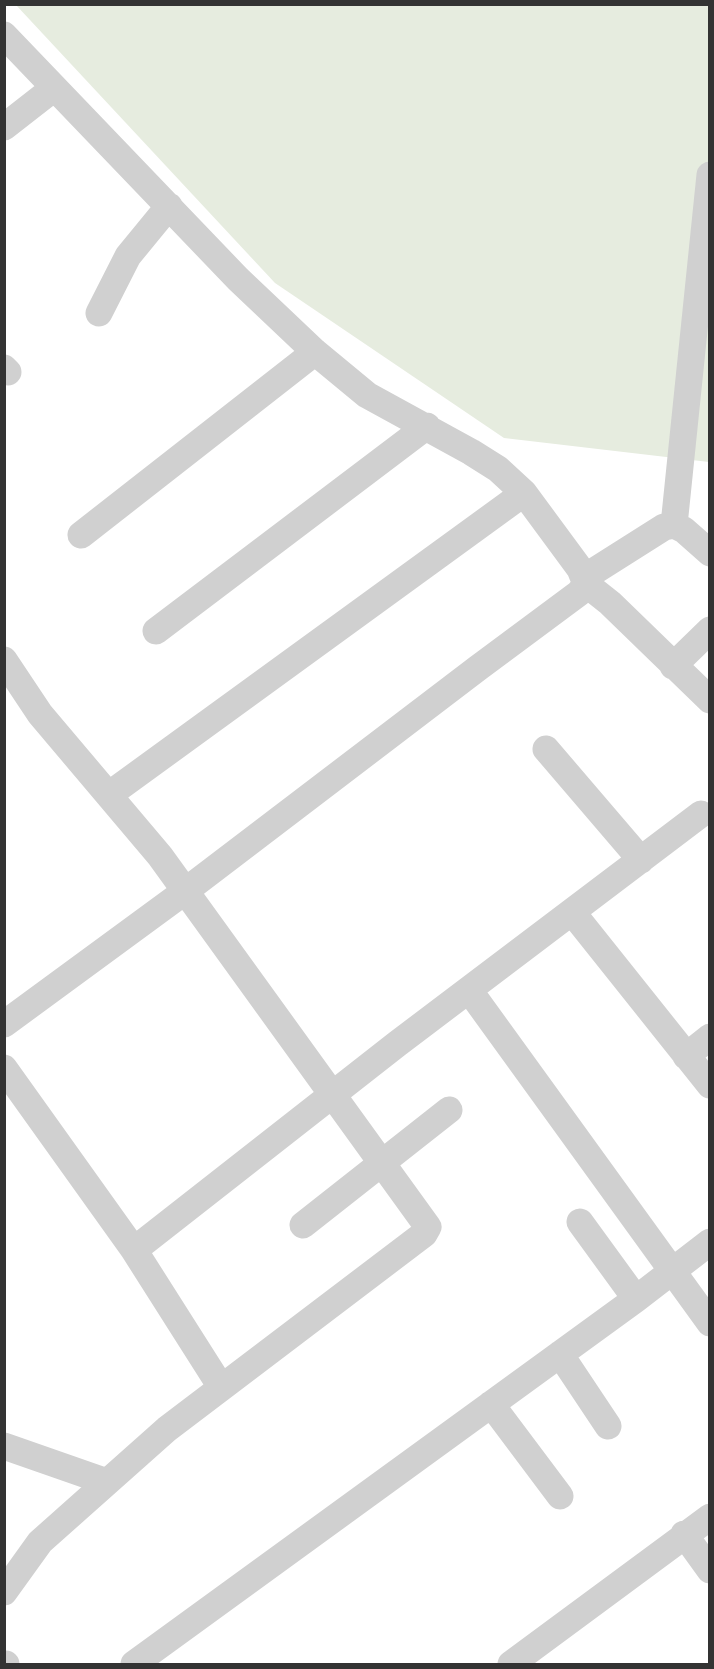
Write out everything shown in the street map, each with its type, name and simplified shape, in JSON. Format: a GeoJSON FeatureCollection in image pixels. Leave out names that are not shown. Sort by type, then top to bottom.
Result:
{"type":"FeatureCollection","features":[{"type":"Feature","properties":{"kind":"street"},"geometry":{"type":"LineString","coordinates":[[4,35],[238,279],[315,352],[367,395],[427,426],[498,469],[524,493],[586,581],[710,700]]}},
{"type":"Feature","properties":{"kind":"street"},"geometry":{"type":"LineString","coordinates":[[4,127],[54,88]]}},
{"type":"Feature","properties":{"kind":"street"},"geometry":{"type":"LineString","coordinates":[[674,525],[710,175]]}},
{"type":"Feature","properties":{"kind":"street"},"geometry":{"type":"LineString","coordinates":[[99,312],[128,256],[169,206]]}},
{"type":"Feature","properties":{"kind":"street"},"geometry":{"type":"LineString","coordinates":[[81,535],[315,352]]}},
{"type":"Feature","properties":{"kind":"street"},"geometry":{"type":"LineString","coordinates":[[156,631],[427,426]]}},
{"type":"Feature","properties":{"kind":"street"},"geometry":{"type":"LineString","coordinates":[[110,794],[524,493]]}},
{"type":"Feature","properties":{"kind":"street"},"geometry":{"type":"LineString","coordinates":[[4,1024],[184,892],[579,594],[586,581],[664,527],[674,525],[684,530],[710,553]]}},
{"type":"Feature","properties":{"kind":"street"},"geometry":{"type":"LineString","coordinates":[[673,666],[710,630]]}},
{"type":"Feature","properties":{"kind":"street"},"geometry":{"type":"LineString","coordinates":[[4,660],[40,714],[110,794],[160,856],[428,1227],[424,1234],[167,1429],[40,1542],[4,1592]]}},
{"type":"Feature","properties":{"kind":"street"},"geometry":{"type":"LineString","coordinates":[[546,748],[641,860]]}},
{"type":"Feature","properties":{"kind":"street"},"geometry":{"type":"LineString","coordinates":[[134,1250],[333,1094],[701,814]]}},
{"type":"Feature","properties":{"kind":"street"},"geometry":{"type":"LineString","coordinates":[[572,912],[710,1085]]}},
{"type":"Feature","properties":{"kind":"street"},"geometry":{"type":"LineString","coordinates":[[469,990],[710,1323]]}},
{"type":"Feature","properties":{"kind":"street"},"geometry":{"type":"LineString","coordinates":[[686,1056],[710,1037]]}},
{"type":"Feature","properties":{"kind":"street"},"geometry":{"type":"LineString","coordinates":[[4,1068],[134,1250],[221,1387]]}},
{"type":"Feature","properties":{"kind":"street"},"geometry":{"type":"LineString","coordinates":[[303,1225],[449,1110]]}},
{"type":"Feature","properties":{"kind":"street"},"geometry":{"type":"LineString","coordinates":[[580,1222],[636,1299]]}},
{"type":"Feature","properties":{"kind":"street"},"geometry":{"type":"LineString","coordinates":[[134,1665],[636,1299],[710,1242]]}},
{"type":"Feature","properties":{"kind":"street"},"geometry":{"type":"LineString","coordinates":[[560,1354],[608,1426]]}},
{"type":"Feature","properties":{"kind":"street"},"geometry":{"type":"LineString","coordinates":[[491,1404],[560,1496]]}},
{"type":"Feature","properties":{"kind":"street"},"geometry":{"type":"LineString","coordinates":[[4,1446],[107,1482]]}},
{"type":"Feature","properties":{"kind":"street"},"geometry":{"type":"LineString","coordinates":[[511,1665],[710,1516]]}},
{"type":"Feature","properties":{"kind":"street"},"geometry":{"type":"LineString","coordinates":[[684,1534],[710,1570]]}},
{"type":"Feature","properties":{"kind":"shaded area"},"geometry":{"type":"Polygon","coordinates":[[[16,5],[709,5],[709,462],[504,438],[275,283],[16,5]]]}}]}
